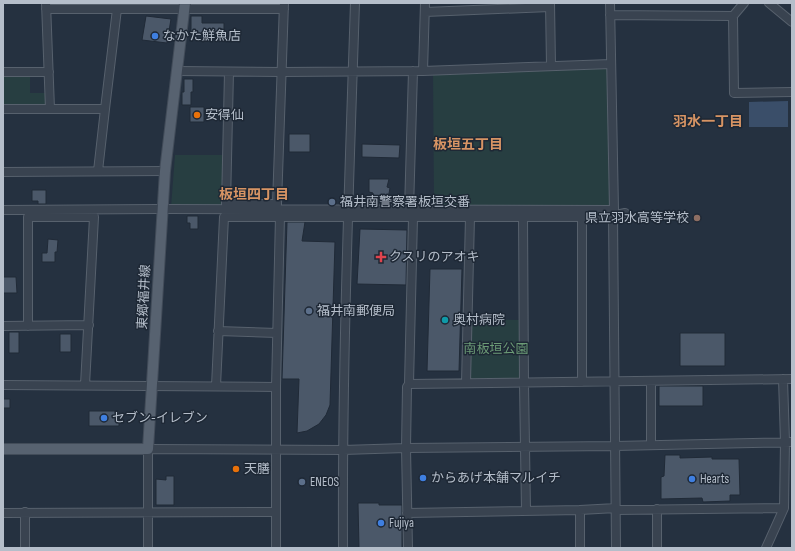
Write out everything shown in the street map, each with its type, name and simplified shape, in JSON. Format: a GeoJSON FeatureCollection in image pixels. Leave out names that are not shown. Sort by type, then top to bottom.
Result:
{"type":"FeatureCollection","features":[{"type":"Feature","properties":{"kind":"main road","name":"東郷福井線"},"geometry":{"type":"LineString","coordinates":[[148,449],[165,171],[185,6]]}},
{"type":"Feature","properties":{"kind":"main road"},"geometry":{"type":"LineString","coordinates":[[3,449],[148,449]]}},
{"type":"Feature","properties":{"kind":"street"},"geometry":{"type":"LineString","coordinates":[[343,548],[343,450],[348,214],[355,3]]}},
{"type":"Feature","properties":{"kind":"street"},"geometry":{"type":"LineString","coordinates":[[424,71],[425,3]]}},
{"type":"Feature","properties":{"kind":"street"},"geometry":{"type":"LineString","coordinates":[[610,3],[614,213],[616,548]]}},
{"type":"Feature","properties":{"kind":"street"},"geometry":{"type":"LineString","coordinates":[[744,3],[733,16],[734,93],[792,92]]}},
{"type":"Feature","properties":{"kind":"street"},"geometry":{"type":"LineString","coordinates":[[769,3],[792,22]]}},
{"type":"Feature","properties":{"kind":"street"},"geometry":{"type":"LineString","coordinates":[[425,12],[550,5],[551,66]]}},
{"type":"Feature","properties":{"kind":"street"},"geometry":{"type":"LineString","coordinates":[[50,109],[46,6],[117,9],[185,6],[284,6],[277,204],[226,204],[229,72]]}},
{"type":"Feature","properties":{"kind":"street"},"geometry":{"type":"LineString","coordinates":[[98,171],[117,9]]}},
{"type":"Feature","properties":{"kind":"street"},"geometry":{"type":"LineString","coordinates":[[610,15],[733,16]]}},
{"type":"Feature","properties":{"kind":"street"},"geometry":{"type":"LineString","coordinates":[[177,71],[424,71],[611,64]]}},
{"type":"Feature","properties":{"kind":"street"},"geometry":{"type":"LineString","coordinates":[[408,548],[406,448],[407,387],[409,384],[413,71]]}},
{"type":"Feature","properties":{"kind":"street"},"geometry":{"type":"LineString","coordinates":[[3,72],[49,72]]}},
{"type":"Feature","properties":{"kind":"street"},"geometry":{"type":"LineString","coordinates":[[3,109],[105,109]]}},
{"type":"Feature","properties":{"kind":"street"},"geometry":{"type":"LineString","coordinates":[[3,172],[165,171]]}},
{"type":"Feature","properties":{"kind":"street"},"geometry":{"type":"LineString","coordinates":[[3,210],[157,209]]}},
{"type":"Feature","properties":{"kind":"street"},"geometry":{"type":"LineString","coordinates":[[167,209],[348,214],[625,213]]}},
{"type":"Feature","properties":{"kind":"street"},"geometry":{"type":"LineString","coordinates":[[411,214],[470,217],[607,217],[614,213]]}},
{"type":"Feature","properties":{"kind":"street"},"geometry":{"type":"LineString","coordinates":[[216,386],[224,217],[348,214]]}},
{"type":"Feature","properties":{"kind":"street"},"geometry":{"type":"LineString","coordinates":[[276,548],[275,450],[280,216]]}},
{"type":"Feature","properties":{"kind":"street"},"geometry":{"type":"LineString","coordinates":[[28,326],[28,217],[94,217],[85,386]]}},
{"type":"Feature","properties":{"kind":"street"},"geometry":{"type":"LineString","coordinates":[[466,384],[470,217]]}},
{"type":"Feature","properties":{"kind":"street"},"geometry":{"type":"LineString","coordinates":[[523,217],[526,511]]}},
{"type":"Feature","properties":{"kind":"street"},"geometry":{"type":"LineString","coordinates":[[582,217],[582,382]]}},
{"type":"Feature","properties":{"kind":"street"},"geometry":{"type":"LineString","coordinates":[[3,326],[89,325]]}},
{"type":"Feature","properties":{"kind":"street"},"geometry":{"type":"LineString","coordinates":[[218,331],[277,333]]}},
{"type":"Feature","properties":{"kind":"street"},"geometry":{"type":"LineString","coordinates":[[766,548],[784,508],[788,442],[783,379]]}},
{"type":"Feature","properties":{"kind":"street"},"geometry":{"type":"LineString","coordinates":[[409,384],[792,379]]}},
{"type":"Feature","properties":{"kind":"street"},"geometry":{"type":"LineString","coordinates":[[651,381],[651,445]]}},
{"type":"Feature","properties":{"kind":"street"},"geometry":{"type":"LineString","coordinates":[[3,385],[276,387]]}},
{"type":"Feature","properties":{"kind":"street"},"geometry":{"type":"LineString","coordinates":[[148,548],[148,449],[343,450],[788,442]]}},
{"type":"Feature","properties":{"kind":"street"},"geometry":{"type":"LineString","coordinates":[[407,513],[616,509],[784,508]]}},
{"type":"Feature","properties":{"kind":"street"},"geometry":{"type":"LineString","coordinates":[[657,509],[657,548]]}},
{"type":"Feature","properties":{"kind":"street"},"geometry":{"type":"LineString","coordinates":[[580,510],[580,548]]}},
{"type":"Feature","properties":{"kind":"street"},"geometry":{"type":"LineString","coordinates":[[25,512],[26,548]]}},
{"type":"Feature","properties":{"kind":"street"},"geometry":{"type":"LineString","coordinates":[[3,513],[276,512]]}},
{"type":"Feature","properties":{"kind":"green space"},"geometry":{"type":"Polygon","coordinates":[[[611,64],[614,206],[434,206],[433,71],[611,64]]]}},
{"type":"Feature","properties":{"kind":"green space"},"geometry":{"type":"Polygon","coordinates":[[[3,74],[30,74],[30,93],[47,93],[47,106],[3,106],[3,74]]]}},
{"type":"Feature","properties":{"kind":"green space"},"geometry":{"type":"Polygon","coordinates":[[[175,155],[223,155],[221,207],[171,207],[175,155]]]}},
{"type":"Feature","properties":{"kind":"green space","name":"南板垣公園"},"geometry":{"type":"Polygon","coordinates":[[[470,319],[522,320],[522,378],[469,379],[470,319]]]}},
{"type":"Feature","properties":{"kind":"water"},"geometry":{"type":"Polygon","coordinates":[[[788,101],[788,127],[749,127],[749,102],[788,101]]]}},
{"type":"Feature","properties":{"kind":"building"},"geometry":{"type":"Polygon","coordinates":[[[146,16],[171,19],[167,43],[142,40],[146,16]]]}},
{"type":"Feature","properties":{"kind":"building"},"geometry":{"type":"Polygon","coordinates":[[[191,16],[202,16],[202,23],[224,23],[224,34],[191,34],[191,16]]]}},
{"type":"Feature","properties":{"kind":"building"},"geometry":{"type":"Polygon","coordinates":[[[184,79],[193,79],[191,105],[182,105],[184,79]]]}},
{"type":"Feature","properties":{"kind":"building","name":"安得仙"},"geometry":{"type":"Polygon","coordinates":[[[190,107],[204,107],[204,122],[190,122],[190,107]]]}},
{"type":"Feature","properties":{"kind":"building"},"geometry":{"type":"Polygon","coordinates":[[[289,134],[310,134],[310,152],[289,152],[289,134]]]}},
{"type":"Feature","properties":{"kind":"building"},"geometry":{"type":"Polygon","coordinates":[[[362,144],[400,145],[399,158],[362,157],[362,144]]]}},
{"type":"Feature","properties":{"kind":"building"},"geometry":{"type":"Polygon","coordinates":[[[369,179],[389,179],[387,187],[390,188],[387,204],[372,204],[373,193],[369,192],[369,179]]]}},
{"type":"Feature","properties":{"kind":"building"},"geometry":{"type":"Polygon","coordinates":[[[32,190],[46,190],[46,204],[38,204],[38,201],[32,201],[32,190]]]}},
{"type":"Feature","properties":{"kind":"building"},"geometry":{"type":"Polygon","coordinates":[[[187,216],[198,216],[198,229],[190,229],[190,223],[187,223],[187,216]]]}},
{"type":"Feature","properties":{"kind":"building"},"geometry":{"type":"Polygon","coordinates":[[[287,222],[305,222],[302,241],[335,242],[330,405],[326,415],[319,424],[307,431],[297,433],[299,379],[282,379],[287,222]]]}},
{"type":"Feature","properties":{"kind":"building"},"geometry":{"type":"Polygon","coordinates":[[[360,229],[407,230],[406,285],[357,284],[360,229]]]}},
{"type":"Feature","properties":{"kind":"building"},"geometry":{"type":"Polygon","coordinates":[[[48,239],[58,240],[57,252],[55,252],[55,262],[42,262],[42,253],[47,253],[48,239]]]}},
{"type":"Feature","properties":{"kind":"building","name":"奥村病院"},"geometry":{"type":"Polygon","coordinates":[[[430,269],[462,269],[459,371],[427,371],[430,269]]]}},
{"type":"Feature","properties":{"kind":"building"},"geometry":{"type":"Polygon","coordinates":[[[3,277],[16,277],[17,293],[3,293],[3,277]]]}},
{"type":"Feature","properties":{"kind":"building"},"geometry":{"type":"Polygon","coordinates":[[[9,332],[19,332],[19,353],[9,353],[9,332]]]}},
{"type":"Feature","properties":{"kind":"building"},"geometry":{"type":"Polygon","coordinates":[[[680,333],[725,333],[725,366],[680,366],[680,333]]]}},
{"type":"Feature","properties":{"kind":"building"},"geometry":{"type":"Polygon","coordinates":[[[60,334],[71,334],[71,352],[60,352],[60,334]]]}},
{"type":"Feature","properties":{"kind":"building"},"geometry":{"type":"Polygon","coordinates":[[[659,386],[703,386],[703,406],[659,406],[659,386]]]}},
{"type":"Feature","properties":{"kind":"building"},"geometry":{"type":"Polygon","coordinates":[[[3,399],[10,399],[10,408],[3,408],[3,399]]]}},
{"type":"Feature","properties":{"kind":"building","name":"セブン-イレブン"},"geometry":{"type":"Polygon","coordinates":[[[89,411],[119,411],[119,426],[89,426],[89,411]]]}},
{"type":"Feature","properties":{"kind":"building"},"geometry":{"type":"Polygon","coordinates":[[[665,455],[680,455],[680,458],[712,457],[712,459],[739,459],[740,495],[730,495],[730,501],[703,502],[702,498],[661,499],[661,477],[664,476],[665,455]]]}},
{"type":"Feature","properties":{"kind":"building"},"geometry":{"type":"Polygon","coordinates":[[[166,476],[174,476],[174,505],[156,505],[156,479],[166,480],[166,476]]]}},
{"type":"Feature","properties":{"kind":"building"},"geometry":{"type":"Polygon","coordinates":[[[358,503],[402,505],[402,548],[359,548],[358,503]]]}},
{"type":"Feature","properties":{"kind":"place","name":"なかた鮮魚店"},"geometry":{"type":"Point","coordinates":[155,36]}},
{"type":"Feature","properties":{"kind":"place","name":"安得仙"},"geometry":{"type":"Point","coordinates":[197,115]}},
{"type":"Feature","properties":{"kind":"place","name":"福井南警察署板垣交番"},"geometry":{"type":"Point","coordinates":[332,202]}},
{"type":"Feature","properties":{"kind":"place","name":"県立羽水高等学校"},"geometry":{"type":"Point","coordinates":[697,218]}},
{"type":"Feature","properties":{"kind":"place","name":"クスリのアオキ"},"geometry":{"type":"Point","coordinates":[381,257]}},
{"type":"Feature","properties":{"kind":"place","name":"福井南郵便局"},"geometry":{"type":"Point","coordinates":[309,311]}},
{"type":"Feature","properties":{"kind":"place","name":"奥村病院"},"geometry":{"type":"Point","coordinates":[445,320]}},
{"type":"Feature","properties":{"kind":"place","name":"セブン-イレブン"},"geometry":{"type":"Point","coordinates":[104,418]}},
{"type":"Feature","properties":{"kind":"place","name":"天膳"},"geometry":{"type":"Point","coordinates":[236,469]}},
{"type":"Feature","properties":{"kind":"place","name":"からあげ本舗マルイチ"},"geometry":{"type":"Point","coordinates":[423,478]}},
{"type":"Feature","properties":{"kind":"place","name":"Hearts"},"geometry":{"type":"Point","coordinates":[692,479]}},
{"type":"Feature","properties":{"kind":"place","name":"ENEOS"},"geometry":{"type":"Point","coordinates":[302,482]}},
{"type":"Feature","properties":{"kind":"place","name":"Fujiya"},"geometry":{"type":"Point","coordinates":[381,523]}},
{"type":"Feature","properties":{"kind":"district","name":"羽水一丁目"},"geometry":{"type":"Point","coordinates":[708,121]}},
{"type":"Feature","properties":{"kind":"district","name":"板垣五丁目"},"geometry":{"type":"Point","coordinates":[468,144]}},
{"type":"Feature","properties":{"kind":"district","name":"板垣四丁目"},"geometry":{"type":"Point","coordinates":[254,194]}}]}
